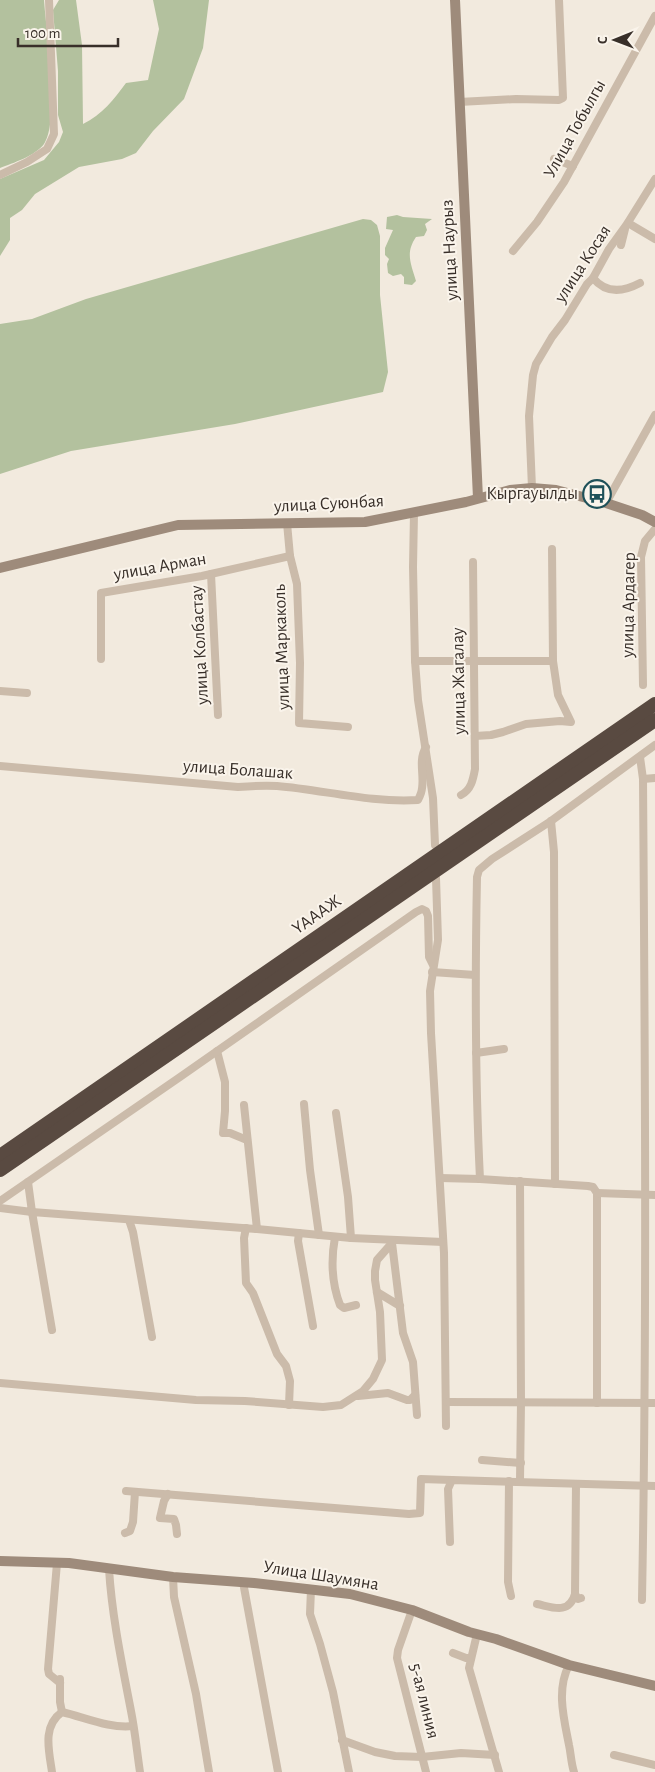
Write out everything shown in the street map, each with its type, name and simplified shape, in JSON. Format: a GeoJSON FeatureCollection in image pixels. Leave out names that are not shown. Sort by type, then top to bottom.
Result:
{"type":"FeatureCollection","features":[{"type":"Feature","properties":{"kind":"highway","name":"ҮАААЖ"},"geometry":{"type":"LineString","coordinates":[[0,1156],[655,704]]}},
{"type":"Feature","properties":{"kind":"highway","name":"ҮАААЖ"},"geometry":{"type":"LineString","coordinates":[[0,1170],[655,720]]}},
{"type":"Feature","properties":{"kind":"street"},"geometry":{"type":"LineString","coordinates":[[0,175],[27,162],[47,149],[54,134],[54,75],[49,0]]}},
{"type":"Feature","properties":{"kind":"street","name":"улица Наурыз"},"geometry":{"type":"LineString","coordinates":[[455,0],[478,498]]}},
{"type":"Feature","properties":{"kind":"street"},"geometry":{"type":"LineString","coordinates":[[459,102],[524,99],[559,100],[563,98],[559,0]]}},
{"type":"Feature","properties":{"kind":"street","name":"Улица Тобылгы"},"geometry":{"type":"LineString","coordinates":[[514,251],[537,222],[574,166],[655,16]]}},
{"type":"Feature","properties":{"kind":"street"},"geometry":{"type":"LineString","coordinates":[[554,159],[574,166]]}},
{"type":"Feature","properties":{"kind":"street","name":"улица Косая"},"geometry":{"type":"LineString","coordinates":[[532,488],[529,416],[536,364],[655,179]]}},
{"type":"Feature","properties":{"kind":"street"},"geometry":{"type":"LineString","coordinates":[[621,245],[627,224],[655,239]]}},
{"type":"Feature","properties":{"kind":"street"},"geometry":{"type":"LineString","coordinates":[[593,278],[598,284],[612,291],[624,290],[640,283]]}},
{"type":"Feature","properties":{"kind":"street"},"geometry":{"type":"LineString","coordinates":[[606,504],[655,415]]}},
{"type":"Feature","properties":{"kind":"street","name":"улица Суюнбая"},"geometry":{"type":"LineString","coordinates":[[0,568],[178,525],[365,522],[466,502],[510,490],[532,488],[556,490],[642,515],[655,522]]}},
{"type":"Feature","properties":{"kind":"street"},"geometry":{"type":"LineString","coordinates":[[414,513],[415,661],[418,700],[433,798],[435,845]]}},
{"type":"Feature","properties":{"kind":"street","name":"улица Маркаколь"},"geometry":{"type":"LineString","coordinates":[[287,523],[290,556],[297,584],[300,662],[299,723],[348,728]]}},
{"type":"Feature","properties":{"kind":"street","name":"улица Ардагер"},"geometry":{"type":"LineString","coordinates":[[643,685],[642,556],[645,540],[655,529]]}},
{"type":"Feature","properties":{"kind":"street"},"geometry":{"type":"LineString","coordinates":[[475,736],[491,735],[526,724],[571,722],[558,696],[554,661],[552,549]]}},
{"type":"Feature","properties":{"kind":"street","name":"улица Арман"},"geometry":{"type":"LineString","coordinates":[[101,659],[101,592],[211,574],[290,556]]}},
{"type":"Feature","properties":{"kind":"street","name":"улица Жагалау"},"geometry":{"type":"LineString","coordinates":[[461,795],[466,792],[473,782],[475,769],[473,562]]}},
{"type":"Feature","properties":{"kind":"street","name":"улица Колбастау"},"geometry":{"type":"LineString","coordinates":[[211,574],[218,715]]}},
{"type":"Feature","properties":{"kind":"street"},"geometry":{"type":"LineString","coordinates":[[415,661],[554,661]]}},
{"type":"Feature","properties":{"kind":"street"},"geometry":{"type":"LineString","coordinates":[[0,691],[27,694]]}},
{"type":"Feature","properties":{"kind":"street"},"geometry":{"type":"LineString","coordinates":[[480,1179],[476,1053],[477,877],[479,870],[492,859],[551,821],[655,745]]}},
{"type":"Feature","properties":{"kind":"street","name":"улица Болашак"},"geometry":{"type":"LineString","coordinates":[[0,766],[238,787],[275,786],[412,801],[418,800],[422,793],[421,766],[423,752],[426,747]]}},
{"type":"Feature","properties":{"kind":"street"},"geometry":{"type":"LineString","coordinates":[[640,757],[643,779],[645,1194],[645,1485],[642,1600]]}},
{"type":"Feature","properties":{"kind":"street"},"geometry":{"type":"LineString","coordinates":[[643,779],[655,778]]}},
{"type":"Feature","properties":{"kind":"street"},"geometry":{"type":"LineString","coordinates":[[551,821],[554,852],[555,1184]]}},
{"type":"Feature","properties":{"kind":"street"},"geometry":{"type":"LineString","coordinates":[[436,878],[438,940],[430,991],[443,1242],[446,1426]]}},
{"type":"Feature","properties":{"kind":"street"},"geometry":{"type":"LineString","coordinates":[[0,1201],[422,909],[426,911],[428,916],[429,957],[433,968]]}},
{"type":"Feature","properties":{"kind":"street"},"geometry":{"type":"LineString","coordinates":[[433,968],[476,975]]}},
{"type":"Feature","properties":{"kind":"street"},"geometry":{"type":"LineString","coordinates":[[476,1053],[504,1049]]}},
{"type":"Feature","properties":{"kind":"street"},"geometry":{"type":"LineString","coordinates":[[217,1051],[225,1082],[223,1133],[230,1133],[247,1140]]}},
{"type":"Feature","properties":{"kind":"street"},"geometry":{"type":"LineString","coordinates":[[304,1104],[310,1170],[319,1235]]}},
{"type":"Feature","properties":{"kind":"street"},"geometry":{"type":"LineString","coordinates":[[244,1105],[257,1229]]}},
{"type":"Feature","properties":{"kind":"street"},"geometry":{"type":"LineString","coordinates":[[336,1113],[348,1197],[351,1238]]}},
{"type":"Feature","properties":{"kind":"street"},"geometry":{"type":"LineString","coordinates":[[440,1178],[520,1181],[593,1187],[597,1193],[597,1402]]}},
{"type":"Feature","properties":{"kind":"street"},"geometry":{"type":"LineString","coordinates":[[520,1181],[522,1402],[520,1481]]}},
{"type":"Feature","properties":{"kind":"street"},"geometry":{"type":"LineString","coordinates":[[28,1182],[52,1330]]}},
{"type":"Feature","properties":{"kind":"street"},"geometry":{"type":"LineString","coordinates":[[597,1193],[655,1195]]}},
{"type":"Feature","properties":{"kind":"street"},"geometry":{"type":"LineString","coordinates":[[0,1208],[392,1242],[443,1242]]}},
{"type":"Feature","properties":{"kind":"street"},"geometry":{"type":"LineString","coordinates":[[129,1220],[133,1232],[152,1337]]}},
{"type":"Feature","properties":{"kind":"street"},"geometry":{"type":"LineString","coordinates":[[246,1228],[244,1238],[246,1283],[253,1292],[277,1354],[288,1371],[290,1381],[289,1405]]}},
{"type":"Feature","properties":{"kind":"street"},"geometry":{"type":"LineString","coordinates":[[299,1234],[298,1241],[313,1326]]}},
{"type":"Feature","properties":{"kind":"street"},"geometry":{"type":"LineString","coordinates":[[336,1237],[333,1272],[337,1298],[340,1305],[344,1308],[356,1305]]}},
{"type":"Feature","properties":{"kind":"street"},"geometry":{"type":"LineString","coordinates":[[0,1383],[126,1395],[323,1407],[341,1405],[358,1396],[373,1379],[382,1360],[380,1312],[375,1280],[377,1260],[392,1242]]}},
{"type":"Feature","properties":{"kind":"street"},"geometry":{"type":"LineString","coordinates":[[392,1242],[404,1333],[413,1362],[417,1416]]}},
{"type":"Feature","properties":{"kind":"street"},"geometry":{"type":"LineString","coordinates":[[377,1292],[400,1306]]}},
{"type":"Feature","properties":{"kind":"street"},"geometry":{"type":"LineString","coordinates":[[358,1396],[388,1393],[410,1400],[415,1395]]}},
{"type":"Feature","properties":{"kind":"street"},"geometry":{"type":"LineString","coordinates":[[447,1402],[655,1403]]}},
{"type":"Feature","properties":{"kind":"street"},"geometry":{"type":"LineString","coordinates":[[482,1460],[520,1463]]}},
{"type":"Feature","properties":{"kind":"street"},"geometry":{"type":"LineString","coordinates":[[126,1491],[409,1514],[420,1513],[421,1479],[655,1486]]}},
{"type":"Feature","properties":{"kind":"street"},"geometry":{"type":"LineString","coordinates":[[450,1542],[448,1489],[452,1480]]}},
{"type":"Feature","properties":{"kind":"street"},"geometry":{"type":"LineString","coordinates":[[508,1481],[508,1582],[511,1596]]}},
{"type":"Feature","properties":{"kind":"street"},"geometry":{"type":"LineString","coordinates":[[537,1604],[558,1609],[570,1604],[578,1596],[576,1484]]}},
{"type":"Feature","properties":{"kind":"street"},"geometry":{"type":"LineString","coordinates":[[125,1533],[130,1531],[135,1492]]}},
{"type":"Feature","properties":{"kind":"street"},"geometry":{"type":"LineString","coordinates":[[168,1494],[164,1501],[160,1518],[174,1520],[177,1534]]}},
{"type":"Feature","properties":{"kind":"street","name":"Улица Шаумяна"},"geometry":{"type":"LineString","coordinates":[[0,1561],[57,1563],[173,1577],[243,1582],[350,1594],[412,1610],[462,1630],[569,1665],[655,1686]]}},
{"type":"Feature","properties":{"kind":"street"},"geometry":{"type":"LineString","coordinates":[[57,1563],[48,1669],[49,1674],[60,1679],[62,1712]]}},
{"type":"Feature","properties":{"kind":"street"},"geometry":{"type":"LineString","coordinates":[[109,1569],[121,1660],[140,1772]]}},
{"type":"Feature","properties":{"kind":"street"},"geometry":{"type":"LineString","coordinates":[[173,1577],[174,1597],[196,1694],[209,1772]]}},
{"type":"Feature","properties":{"kind":"street"},"geometry":{"type":"LineString","coordinates":[[243,1582],[278,1772]]}},
{"type":"Feature","properties":{"kind":"street"},"geometry":{"type":"LineString","coordinates":[[311,1589],[310,1614],[333,1692],[349,1772]]}},
{"type":"Feature","properties":{"kind":"street","name":"5-ая линия"},"geometry":{"type":"LineString","coordinates":[[412,1610],[397,1654],[426,1772]]}},
{"type":"Feature","properties":{"kind":"street"},"geometry":{"type":"LineString","coordinates":[[477,1634],[469,1668],[499,1772]]}},
{"type":"Feature","properties":{"kind":"street"},"geometry":{"type":"LineString","coordinates":[[453,1653],[471,1658]]}},
{"type":"Feature","properties":{"kind":"street"},"geometry":{"type":"LineString","coordinates":[[569,1665],[565,1674],[562,1697],[574,1772]]}},
{"type":"Feature","properties":{"kind":"street"},"geometry":{"type":"LineString","coordinates":[[62,1712],[114,1725],[133,1726]]}},
{"type":"Feature","properties":{"kind":"street"},"geometry":{"type":"LineString","coordinates":[[52,1772],[48,1732],[52,1721],[62,1712]]}},
{"type":"Feature","properties":{"kind":"street"},"geometry":{"type":"LineString","coordinates":[[342,1740],[382,1754],[409,1757],[461,1753],[495,1755]]}},
{"type":"Feature","properties":{"kind":"street"},"geometry":{"type":"LineString","coordinates":[[614,1755],[655,1765]]}},
{"type":"Feature","properties":{"kind":"green space"},"geometry":{"type":"Polygon","coordinates":[[[0,0],[44,0],[52,97],[49,133],[44,144],[30,156],[0,168],[0,0]]]}},
{"type":"Feature","properties":{"kind":"green space"},"geometry":{"type":"Polygon","coordinates":[[[59,0],[76,0],[82,45],[83,124],[102,111],[126,83],[148,80],[159,29],[153,0],[209,0],[203,48],[184,99],[153,131],[136,153],[122,159],[79,167],[35,194],[22,210],[10,218],[10,240],[0,256],[0,179],[44,160],[59,142],[63,132],[58,115],[58,71],[53,10],[59,0]]]}},
{"type":"Feature","properties":{"kind":"green space"},"geometry":{"type":"Polygon","coordinates":[[[397,215],[432,219],[425,224],[427,230],[424,236],[416,237],[411,248],[410,259],[416,281],[412,285],[404,284],[404,277],[401,274],[393,276],[388,273],[387,264],[389,259],[385,255],[385,248],[393,230],[386,229],[387,217],[397,215]]]}},
{"type":"Feature","properties":{"kind":"green space"},"geometry":{"type":"Polygon","coordinates":[[[363,219],[371,220],[377,225],[380,236],[380,295],[388,372],[383,392],[235,424],[71,451],[0,474],[0,324],[32,319],[86,299],[363,219]]]}},
{"type":"Feature","properties":{"kind":"place","name":"Кыргауылды"},"geometry":{"type":"Point","coordinates":[597,494]}}]}
